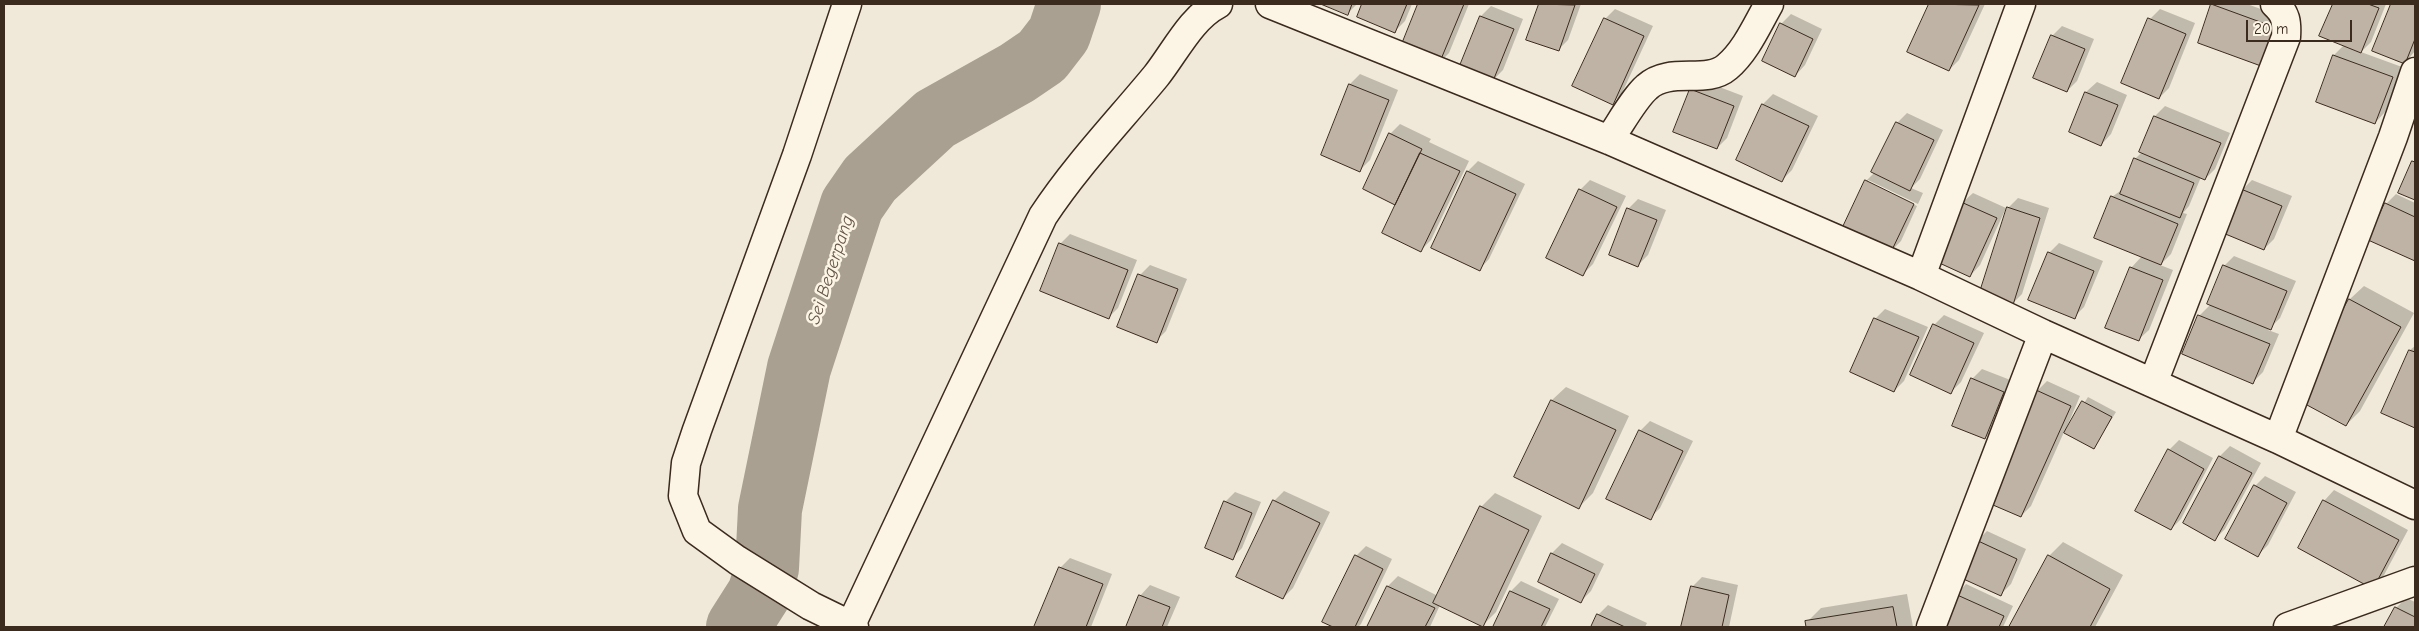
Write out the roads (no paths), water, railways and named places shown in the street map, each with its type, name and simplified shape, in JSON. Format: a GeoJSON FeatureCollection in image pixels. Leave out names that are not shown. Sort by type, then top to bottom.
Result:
{"type":"FeatureCollection","features":[{"type":"Feature","properties":{"kind":"street"},"geometry":{"type":"LineString","coordinates":[[847,4],[797,154],[686,463],[683,496],[697,531],[737,560],[811,606],[852,627],[1042,216],[1060,190],[1157,74],[1203,14],[1218,4]]}},
{"type":"Feature","properties":{"kind":"street"},"geometry":{"type":"LineString","coordinates":[[1270,4],[1609,140],[1921,276],[2043,334],[2278,439],[2415,505]]}},
{"type":"Feature","properties":{"kind":"street"},"geometry":{"type":"LineString","coordinates":[[1609,140],[1647,86],[1675,75],[1709,75],[1726,68],[1741,52],[1770,4]]}},
{"type":"Feature","properties":{"kind":"street"},"geometry":{"type":"LineString","coordinates":[[1921,276],[2021,4]]}},
{"type":"Feature","properties":{"kind":"street"},"geometry":{"type":"LineString","coordinates":[[2153,383],[2286,37],[2287,21],[2282,11],[2275,4]]}},
{"type":"Feature","properties":{"kind":"street"},"geometry":{"type":"LineString","coordinates":[[2278,439],[2393,137],[2415,72]]}},
{"type":"Feature","properties":{"kind":"street"},"geometry":{"type":"LineString","coordinates":[[1931,627],[2043,334]]}},
{"type":"Feature","properties":{"kind":"street"},"geometry":{"type":"LineString","coordinates":[[2288,627],[2415,581]]}},
{"type":"Feature","properties":{"kind":"waterway","name":"Sei Begerpang"},"geometry":{"type":"LineString","coordinates":[[738,627],[759,594],[767,568],[770,509],[799,368],[852,205],[870,179],[935,119],[1017,73],[1042,56],[1059,34],[1069,4]]}}]}
